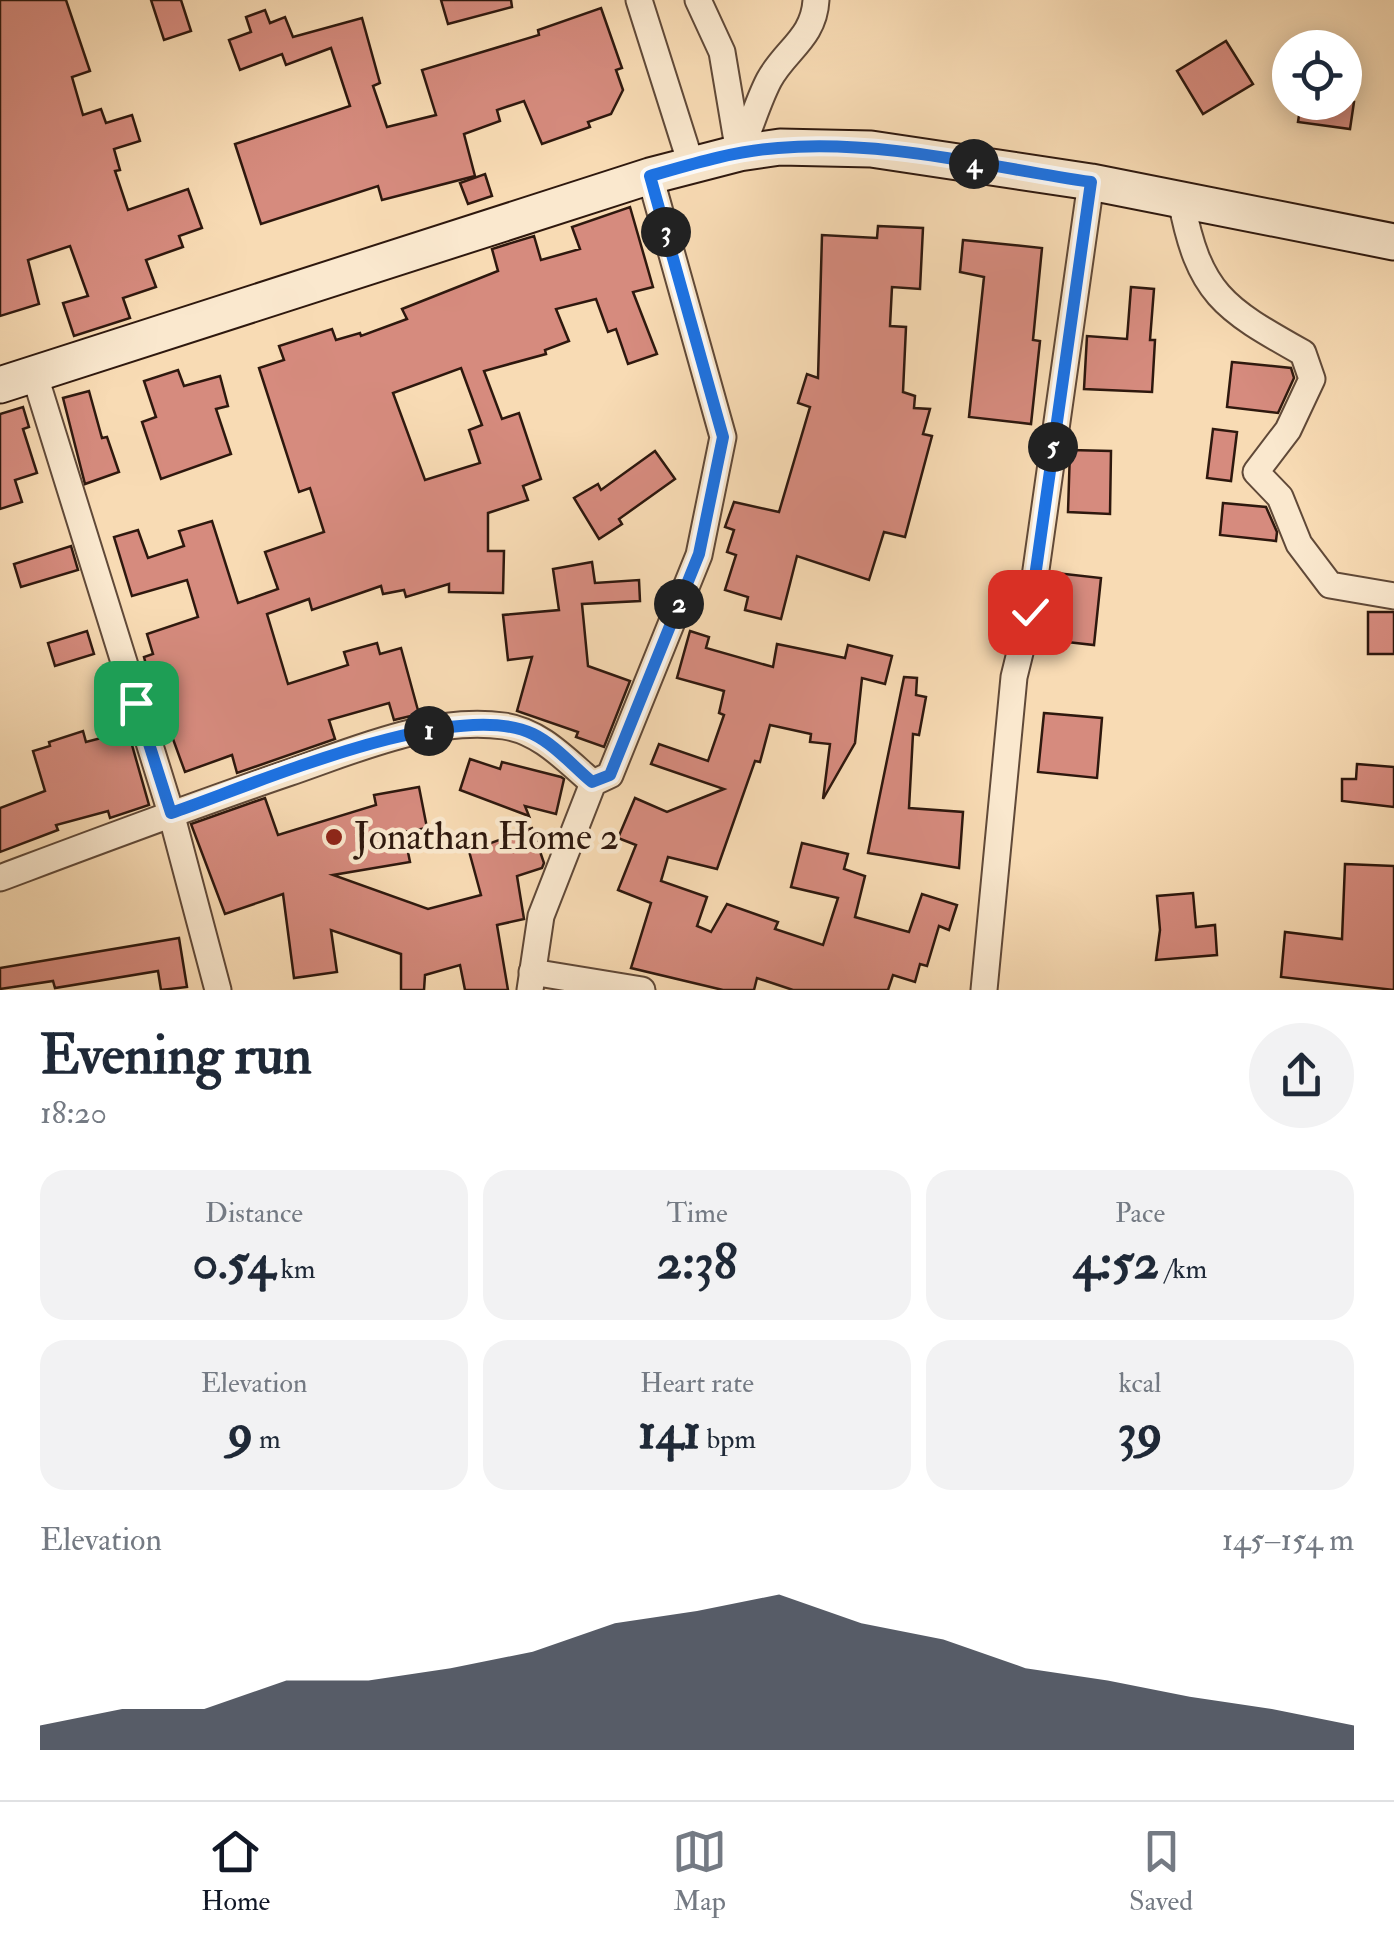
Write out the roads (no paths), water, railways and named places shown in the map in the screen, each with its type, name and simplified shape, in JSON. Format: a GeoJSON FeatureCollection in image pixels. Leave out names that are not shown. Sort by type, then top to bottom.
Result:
{"type":"FeatureCollection","features":[{"type":"Feature","properties":{"kind":"street"},"geometry":{"type":"LineString","coordinates":[[639,0],[692,164]]}},
{"type":"Feature","properties":{"kind":"street"},"geometry":{"type":"LineString","coordinates":[[698,0],[722,52],[739,153]]}},
{"type":"Feature","properties":{"kind":"street"},"geometry":{"type":"LineString","coordinates":[[739,153],[770,78],[800,44],[815,18],[816,0]]}},
{"type":"Feature","properties":{"kind":"street"},"geometry":{"type":"LineString","coordinates":[[0,385],[650,176],[739,153],[780,148],[872,149],[1091,182],[1394,242]]}},
{"type":"Feature","properties":{"kind":"street"},"geometry":{"type":"LineString","coordinates":[[642,990],[531,981],[540,916],[592,782],[610,775],[699,554],[723,437],[650,176]]}},
{"type":"Feature","properties":{"kind":"street"},"geometry":{"type":"LineString","coordinates":[[984,990],[1014,677],[1030,612],[1091,182]]}},
{"type":"Feature","properties":{"kind":"street"},"geometry":{"type":"LineString","coordinates":[[1181,200],[1190,250],[1222,302],[1303,353],[1312,379],[1288,430],[1256,472],[1280,498],[1299,544],[1330,585],[1394,596]]}},
{"type":"Feature","properties":{"kind":"street"},"geometry":{"type":"LineString","coordinates":[[34,373],[171,813],[218,990]]}},
{"type":"Feature","properties":{"kind":"street"},"geometry":{"type":"LineString","coordinates":[[0,878],[171,813],[397,736],[457,726],[504,726],[534,734],[592,782]]}},
{"type":"Feature","properties":{"kind":"place","name":"Jonathan Home 2"},"geometry":{"type":"Point","coordinates":[334,837]}}]}
